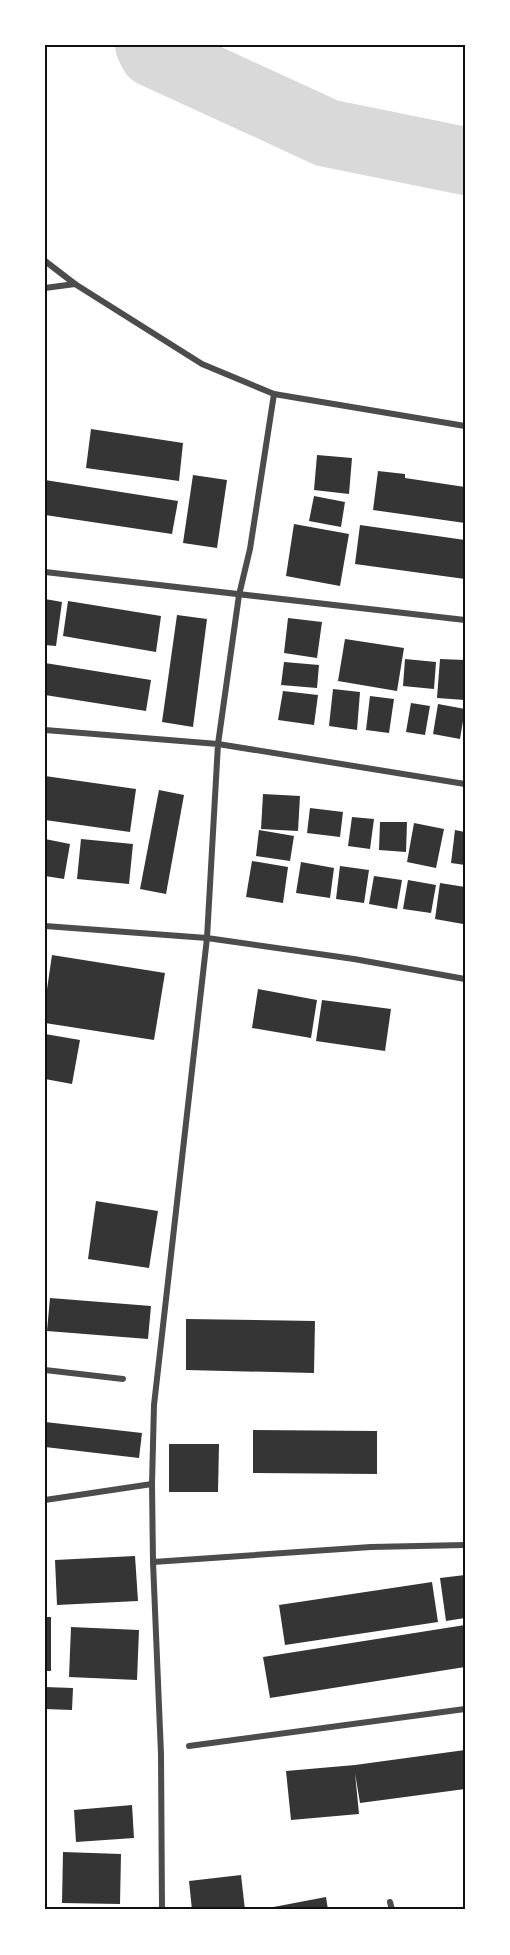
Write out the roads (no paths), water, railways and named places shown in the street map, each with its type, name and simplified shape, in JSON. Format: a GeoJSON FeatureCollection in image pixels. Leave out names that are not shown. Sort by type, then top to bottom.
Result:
{"type":"FeatureCollection","features":[{"type":"Feature","properties":{"kind":"street"},"geometry":{"type":"LineString","coordinates":[[45,261],[75,284],[202,364],[274,394],[465,426]]}},
{"type":"Feature","properties":{"kind":"street"},"geometry":{"type":"LineString","coordinates":[[45,288],[75,284]]}},
{"type":"Feature","properties":{"kind":"street"},"geometry":{"type":"LineString","coordinates":[[162,1910],[161,1754],[153,1562],[154,1405],[207,938],[218,744],[238,594],[250,549],[274,394]]}},
{"type":"Feature","properties":{"kind":"street"},"geometry":{"type":"LineString","coordinates":[[45,572],[465,620]]}},
{"type":"Feature","properties":{"kind":"street"},"geometry":{"type":"LineString","coordinates":[[45,730],[218,744],[465,784]]}},
{"type":"Feature","properties":{"kind":"street"},"geometry":{"type":"LineString","coordinates":[[45,926],[207,938],[465,978]]}},
{"type":"Feature","properties":{"kind":"street"},"geometry":{"type":"LineString","coordinates":[[45,1370],[123,1380]]}},
{"type":"Feature","properties":{"kind":"street"},"geometry":{"type":"LineString","coordinates":[[45,1500],[152,1484]]}},
{"type":"Feature","properties":{"kind":"street"},"geometry":{"type":"LineString","coordinates":[[153,1562],[371,1547],[465,1545]]}},
{"type":"Feature","properties":{"kind":"street"},"geometry":{"type":"LineString","coordinates":[[189,1746],[465,1709]]}},
{"type":"Feature","properties":{"kind":"waterway"},"geometry":{"type":"LineString","coordinates":[[149,45],[153,53],[327,133],[465,161]]}}]}
